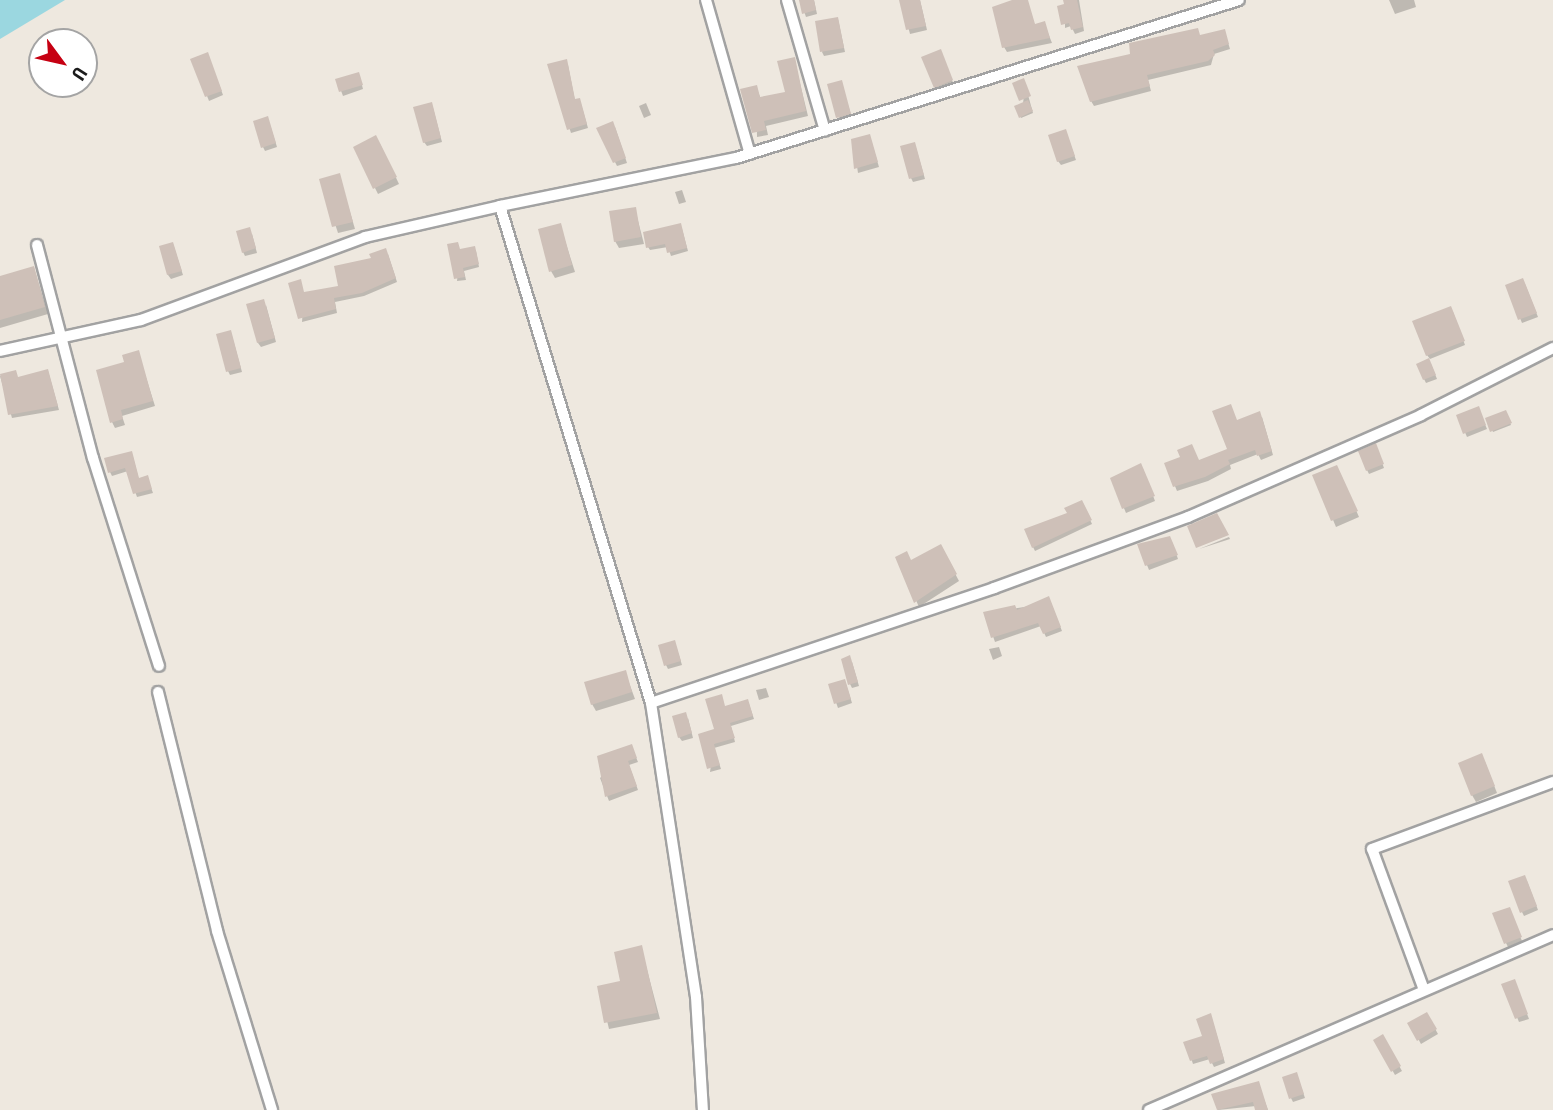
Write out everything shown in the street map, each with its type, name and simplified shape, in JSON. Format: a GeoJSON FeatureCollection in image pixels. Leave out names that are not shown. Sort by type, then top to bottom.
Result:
{"type":"FeatureCollection","features":[{"type":"Feature","properties":{"kind":"street"},"geometry":{"type":"LineString","coordinates":[[706,0],[751,154]]}},
{"type":"Feature","properties":{"kind":"street"},"geometry":{"type":"LineString","coordinates":[[787,0],[825,131]]}},
{"type":"Feature","properties":{"kind":"street"},"geometry":{"type":"LineString","coordinates":[[0,351],[188,306],[365,237],[751,154],[1235,1]]}},
{"type":"Feature","properties":{"kind":"street"},"geometry":{"type":"LineString","coordinates":[[500,206],[651,703],[696,997],[703,1110]]}},
{"type":"Feature","properties":{"kind":"street"},"geometry":{"type":"LineString","coordinates":[[37,245],[93,458],[159,666]]}},
{"type":"Feature","properties":{"kind":"street"},"geometry":{"type":"LineString","coordinates":[[651,703],[994,588],[1188,517],[1421,415],[1553,348]]}},
{"type":"Feature","properties":{"kind":"street"},"geometry":{"type":"LineString","coordinates":[[158,692],[217,931],[272,1110]]}},
{"type":"Feature","properties":{"kind":"street"},"geometry":{"type":"LineString","coordinates":[[1424,989],[1372,849],[1553,782]]}},
{"type":"Feature","properties":{"kind":"street"},"geometry":{"type":"LineString","coordinates":[[1149,1110],[1553,935]]}},
{"type":"Feature","properties":{"kind":"water"},"geometry":{"type":"Polygon","coordinates":[[[0,0],[65,0],[0,39],[0,0]]]}},
{"type":"Feature","properties":{"kind":"building"},"geometry":{"type":"Polygon","coordinates":[[[799,0],[814,0],[816,10],[802,14],[799,0]]]}},
{"type":"Feature","properties":{"kind":"building"},"geometry":{"type":"Polygon","coordinates":[[[899,0],[920,0],[926,26],[906,30],[899,0]]]}},
{"type":"Feature","properties":{"kind":"building"},"geometry":{"type":"Polygon","coordinates":[[[1012,0],[1028,0],[1035,24],[1045,21],[1050,38],[1002,48],[992,7],[1012,0]]]}},
{"type":"Feature","properties":{"kind":"building"},"geometry":{"type":"Polygon","coordinates":[[[1063,0],[1077,0],[1083,27],[1071,30],[1069,23],[1061,25],[1057,6],[1064,4],[1063,0]]]}},
{"type":"Feature","properties":{"kind":"building"},"geometry":{"type":"Polygon","coordinates":[[[838,17],[844,48],[820,52],[815,21],[838,17]]]}},
{"type":"Feature","properties":{"kind":"building"},"geometry":{"type":"Polygon","coordinates":[[[1198,28],[1200,35],[1225,29],[1229,44],[1213,50],[1215,55],[1208,61],[1147,75],[1150,86],[1090,102],[1077,66],[1130,54],[1129,43],[1198,28]]]}},
{"type":"Feature","properties":{"kind":"building"},"geometry":{"type":"Polygon","coordinates":[[[941,49],[953,80],[934,88],[921,57],[941,49]]]}},
{"type":"Feature","properties":{"kind":"building"},"geometry":{"type":"Polygon","coordinates":[[[208,52],[222,91],[205,97],[190,59],[208,52]]]}},
{"type":"Feature","properties":{"kind":"building"},"geometry":{"type":"Polygon","coordinates":[[[795,57],[806,111],[764,121],[766,130],[752,133],[740,89],[757,85],[760,97],[785,92],[777,61],[795,57]]]}},
{"type":"Feature","properties":{"kind":"building"},"geometry":{"type":"Polygon","coordinates":[[[567,59],[575,99],[580,98],[587,124],[567,130],[547,64],[567,59]]]}},
{"type":"Feature","properties":{"kind":"building"},"geometry":{"type":"Polygon","coordinates":[[[359,72],[363,85],[339,92],[335,79],[359,72]]]}},
{"type":"Feature","properties":{"kind":"building"},"geometry":{"type":"Polygon","coordinates":[[[1024,78],[1031,96],[1019,101],[1012,83],[1024,78]]]}},
{"type":"Feature","properties":{"kind":"building"},"geometry":{"type":"Polygon","coordinates":[[[842,80],[851,114],[836,118],[827,84],[842,80]]]}},
{"type":"Feature","properties":{"kind":"building"},"geometry":{"type":"Polygon","coordinates":[[[1028,100],[1033,111],[1019,118],[1014,106],[1028,100]]]}},
{"type":"Feature","properties":{"kind":"building"},"geometry":{"type":"Polygon","coordinates":[[[432,102],[441,138],[423,143],[413,107],[432,102]]]}},
{"type":"Feature","properties":{"kind":"building"},"geometry":{"type":"Polygon","coordinates":[[[268,116],[276,143],[261,148],[253,121],[268,116]]]}},
{"type":"Feature","properties":{"kind":"building"},"geometry":{"type":"Polygon","coordinates":[[[613,121],[626,158],[613,163],[596,128],[613,121]]]}},
{"type":"Feature","properties":{"kind":"building"},"geometry":{"type":"Polygon","coordinates":[[[1066,129],[1075,156],[1057,162],[1048,135],[1066,129]]]}},
{"type":"Feature","properties":{"kind":"building"},"geometry":{"type":"Polygon","coordinates":[[[870,134],[878,162],[854,169],[851,139],[870,134]]]}},
{"type":"Feature","properties":{"kind":"building"},"geometry":{"type":"Polygon","coordinates":[[[376,135],[397,177],[373,189],[353,147],[376,135]]]}},
{"type":"Feature","properties":{"kind":"building"},"geometry":{"type":"Polygon","coordinates":[[[915,142],[924,175],[909,179],[900,146],[915,142]]]}},
{"type":"Feature","properties":{"kind":"building"},"geometry":{"type":"Polygon","coordinates":[[[340,173],[353,222],[332,227],[319,179],[340,173]]]}},
{"type":"Feature","properties":{"kind":"building"},"geometry":{"type":"Polygon","coordinates":[[[636,207],[641,237],[614,242],[609,211],[636,207]]]}},
{"type":"Feature","properties":{"kind":"building"},"geometry":{"type":"Polygon","coordinates":[[[561,223],[572,265],[549,272],[538,229],[561,223]]]}},
{"type":"Feature","properties":{"kind":"building"},"geometry":{"type":"Polygon","coordinates":[[[681,223],[687,248],[667,253],[665,244],[646,248],[643,232],[681,223]]]}},
{"type":"Feature","properties":{"kind":"building"},"geometry":{"type":"Polygon","coordinates":[[[250,227],[256,248],[242,253],[236,231],[250,227]]]}},
{"type":"Feature","properties":{"kind":"building"},"geometry":{"type":"Polygon","coordinates":[[[173,242],[182,271],[167,275],[159,246],[173,242]]]}},
{"type":"Feature","properties":{"kind":"building"},"geometry":{"type":"Polygon","coordinates":[[[458,242],[460,249],[475,246],[479,264],[463,268],[465,277],[454,279],[447,244],[458,242]]]}},
{"type":"Feature","properties":{"kind":"building"},"geometry":{"type":"Polygon","coordinates":[[[386,248],[396,278],[362,293],[334,298],[336,309],[298,319],[288,283],[301,279],[304,292],[338,286],[334,266],[371,258],[369,254],[386,248]]]}},
{"type":"Feature","properties":{"kind":"building"},"geometry":{"type":"Polygon","coordinates":[[[34,266],[45,307],[0,320],[0,276],[34,266]]]}},
{"type":"Feature","properties":{"kind":"building"},"geometry":{"type":"Polygon","coordinates":[[[1523,278],[1537,313],[1518,320],[1505,285],[1523,278]]]}},
{"type":"Feature","properties":{"kind":"building"},"geometry":{"type":"Polygon","coordinates":[[[264,299],[275,338],[257,343],[246,304],[264,299]]]}},
{"type":"Feature","properties":{"kind":"building"},"geometry":{"type":"Polygon","coordinates":[[[1451,306],[1465,341],[1426,356],[1412,321],[1451,306]]]}},
{"type":"Feature","properties":{"kind":"building"},"geometry":{"type":"Polygon","coordinates":[[[231,330],[241,368],[226,372],[216,334],[231,330]]]}},
{"type":"Feature","properties":{"kind":"building"},"geometry":{"type":"Polygon","coordinates":[[[139,350],[153,401],[121,410],[123,419],[110,423],[96,370],[124,362],[122,355],[139,350]]]}},
{"type":"Feature","properties":{"kind":"building"},"geometry":{"type":"Polygon","coordinates":[[[1429,358],[1436,375],[1423,380],[1416,364],[1429,358]]]}},
{"type":"Feature","properties":{"kind":"building"},"geometry":{"type":"Polygon","coordinates":[[[48,369],[58,406],[8,415],[0,374],[16,370],[18,377],[48,369]]]}},
{"type":"Feature","properties":{"kind":"building"},"geometry":{"type":"Polygon","coordinates":[[[1231,404],[1237,420],[1260,411],[1272,451],[1257,456],[1255,450],[1228,460],[1230,464],[1205,477],[1173,487],[1164,463],[1180,457],[1177,450],[1192,444],[1199,460],[1227,449],[1212,411],[1231,404]]]}},
{"type":"Feature","properties":{"kind":"building"},"geometry":{"type":"Polygon","coordinates":[[[1479,406],[1486,425],[1463,434],[1456,415],[1479,406]]]}},
{"type":"Feature","properties":{"kind":"building"},"geometry":{"type":"Polygon","coordinates":[[[1506,410],[1512,423],[1490,432],[1485,418],[1506,410]]]}},
{"type":"Feature","properties":{"kind":"building"},"geometry":{"type":"Polygon","coordinates":[[[1376,443],[1384,464],[1366,471],[1358,451],[1376,443]]]}},
{"type":"Feature","properties":{"kind":"building"},"geometry":{"type":"Polygon","coordinates":[[[132,451],[139,478],[148,475],[152,489],[133,494],[125,468],[108,473],[104,458],[132,451]]]}},
{"type":"Feature","properties":{"kind":"building"},"geometry":{"type":"Polygon","coordinates":[[[1141,463],[1155,496],[1122,509],[1110,478],[1141,463]]]}},
{"type":"Feature","properties":{"kind":"building"},"geometry":{"type":"Polygon","coordinates":[[[1337,465],[1358,511],[1331,521],[1312,475],[1337,465]]]}},
{"type":"Feature","properties":{"kind":"building"},"geometry":{"type":"Polygon","coordinates":[[[1082,500],[1092,520],[1032,548],[1024,529],[1067,513],[1064,508],[1082,500]]]}},
{"type":"Feature","properties":{"kind":"building"},"geometry":{"type":"Polygon","coordinates":[[[1217,513],[1229,535],[1196,548],[1187,526],[1217,513]]]}},
{"type":"Feature","properties":{"kind":"building"},"geometry":{"type":"Polygon","coordinates":[[[1170,536],[1178,555],[1145,566],[1137,544],[1170,536]]]}},
{"type":"Feature","properties":{"kind":"building"},"geometry":{"type":"Polygon","coordinates":[[[941,544],[957,574],[914,603],[895,557],[907,551],[911,560],[941,544]]]}},
{"type":"Feature","properties":{"kind":"building"},"geometry":{"type":"Polygon","coordinates":[[[1049,596],[1061,627],[1043,634],[1038,623],[991,638],[983,612],[1015,605],[1017,610],[1049,596]]]}},
{"type":"Feature","properties":{"kind":"building"},"geometry":{"type":"Polygon","coordinates":[[[675,640],[681,661],[664,666],[658,645],[675,640]]]}},
{"type":"Feature","properties":{"kind":"building"},"geometry":{"type":"Polygon","coordinates":[[[850,655],[858,682],[848,685],[841,659],[850,655]]]}},
{"type":"Feature","properties":{"kind":"building"},"geometry":{"type":"Polygon","coordinates":[[[626,670],[632,692],[591,705],[584,682],[626,670]]]}},
{"type":"Feature","properties":{"kind":"building"},"geometry":{"type":"Polygon","coordinates":[[[845,679],[851,699],[834,704],[828,684],[845,679]]]}},
{"type":"Feature","properties":{"kind":"building"},"geometry":{"type":"Polygon","coordinates":[[[722,694],[725,706],[748,699],[753,716],[730,723],[735,738],[714,744],[720,765],[707,769],[698,734],[714,729],[705,699],[722,694]]]}},
{"type":"Feature","properties":{"kind":"building"},"geometry":{"type":"Polygon","coordinates":[[[686,712],[692,733],[678,738],[672,716],[686,712]]]}},
{"type":"Feature","properties":{"kind":"building"},"geometry":{"type":"Polygon","coordinates":[[[632,744],[637,758],[628,761],[637,786],[605,797],[597,756],[632,744]]]}},
{"type":"Feature","properties":{"kind":"building"},"geometry":{"type":"Polygon","coordinates":[[[1482,753],[1495,786],[1471,796],[1458,763],[1482,753]]]}},
{"type":"Feature","properties":{"kind":"building"},"geometry":{"type":"Polygon","coordinates":[[[1525,875],[1537,906],[1520,913],[1508,881],[1525,875]]]}},
{"type":"Feature","properties":{"kind":"building"},"geometry":{"type":"Polygon","coordinates":[[[1510,907],[1522,937],[1504,944],[1492,913],[1510,907]]]}},
{"type":"Feature","properties":{"kind":"building"},"geometry":{"type":"Polygon","coordinates":[[[642,945],[657,1013],[604,1023],[597,986],[620,981],[614,952],[642,945]]]}},
{"type":"Feature","properties":{"kind":"building"},"geometry":{"type":"Polygon","coordinates":[[[1515,979],[1528,1014],[1515,1019],[1501,984],[1515,979]]]}},
{"type":"Feature","properties":{"kind":"building"},"geometry":{"type":"Polygon","coordinates":[[[1427,1012],[1437,1029],[1417,1041],[1407,1023],[1427,1012]]]}},
{"type":"Feature","properties":{"kind":"building"},"geometry":{"type":"Polygon","coordinates":[[[1211,1013],[1224,1059],[1210,1064],[1207,1056],[1190,1061],[1183,1042],[1202,1036],[1196,1019],[1211,1013]]]}},
{"type":"Feature","properties":{"kind":"building"},"geometry":{"type":"Polygon","coordinates":[[[1383,1034],[1401,1066],[1391,1072],[1373,1040],[1383,1034]]]}},
{"type":"Feature","properties":{"kind":"building"},"geometry":{"type":"Polygon","coordinates":[[[1297,1072],[1304,1094],[1289,1099],[1282,1077],[1297,1072]]]}},
{"type":"Feature","properties":{"kind":"building"},"geometry":{"type":"Polygon","coordinates":[[[1259,1081],[1268,1110],[1255,1110],[1253,1102],[1217,1110],[1211,1094],[1259,1081]]]}}]}
